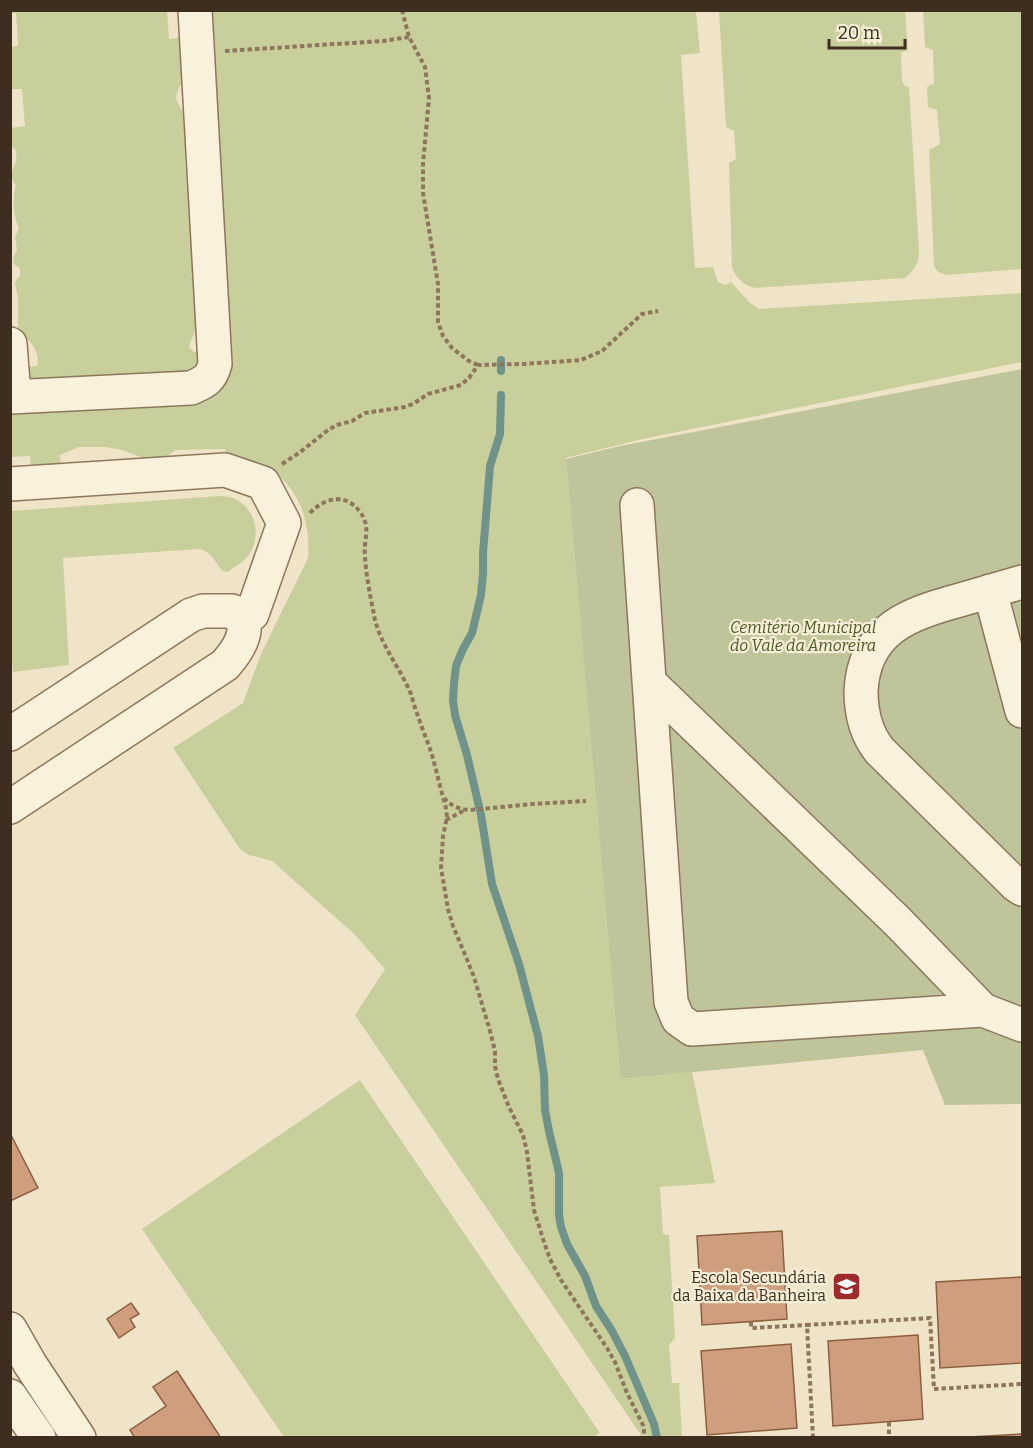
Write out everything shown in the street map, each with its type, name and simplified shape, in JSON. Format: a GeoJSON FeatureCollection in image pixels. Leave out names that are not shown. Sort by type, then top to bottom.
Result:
{"type":"FeatureCollection","features":[{"type":"Feature","properties":{"kind":"street"},"geometry":{"type":"LineString","coordinates":[[10,344],[12,397],[191,388],[203,383],[212,375],[215,364],[195,10]]}},
{"type":"Feature","properties":{"kind":"street"},"geometry":{"type":"LineString","coordinates":[[10,484],[225,470],[263,483],[284,523],[252,614],[243,620]]}},
{"type":"Feature","properties":{"kind":"street"},"geometry":{"type":"LineString","coordinates":[[637,505],[671,1002],[678,1019],[692,1029],[982,1010],[1023,1025]]}},
{"type":"Feature","properties":{"kind":"street"},"geometry":{"type":"LineString","coordinates":[[1023,582],[919,612],[904,619],[888,631],[874,645],[866,664],[862,681],[861,707],[868,732],[880,751],[1016,885],[1023,889]]}},
{"type":"Feature","properties":{"kind":"street"},"geometry":{"type":"LineString","coordinates":[[990,591],[1023,711]]}},
{"type":"Feature","properties":{"kind":"street"},"geometry":{"type":"LineString","coordinates":[[10,734],[191,615],[203,611],[232,611],[243,620],[244,630],[240,644],[225,665],[10,807]]}},
{"type":"Feature","properties":{"kind":"street"},"geometry":{"type":"LineString","coordinates":[[650,682],[898,922],[982,1010]]}},
{"type":"Feature","properties":{"kind":"street"},"geometry":{"type":"LineString","coordinates":[[10,1329],[30,1364],[79,1437]]}},
{"type":"Feature","properties":{"kind":"street"},"geometry":{"type":"LineString","coordinates":[[10,1396],[39,1437]]}},
{"type":"Feature","properties":{"kind":"path"},"geometry":{"type":"LineString","coordinates":[[402,10],[409,37],[425,67],[429,98],[423,164],[423,193],[438,284],[438,322],[452,348],[469,361],[479,365],[581,360],[602,351],[642,314],[658,311]]}},
{"type":"Feature","properties":{"kind":"path"},"geometry":{"type":"LineString","coordinates":[[198,53],[399,40],[409,37]]}},
{"type":"Feature","properties":{"kind":"path"},"geometry":{"type":"LineString","coordinates":[[263,483],[275,476],[282,464],[328,430],[365,413],[405,407],[428,394],[460,386],[470,378],[479,365]]}},
{"type":"Feature","properties":{"kind":"path"},"geometry":{"type":"LineString","coordinates":[[305,518],[316,507],[337,498],[354,505],[366,521],[365,555],[378,632],[411,695],[446,808],[441,868],[447,909],[466,957],[484,1013],[495,1051],[498,1079],[523,1135],[534,1210],[550,1259],[561,1280],[615,1362],[627,1394],[644,1427],[644,1437]]}},
{"type":"Feature","properties":{"kind":"path"},"geometry":{"type":"LineString","coordinates":[[443,797],[450,804],[465,810],[586,801]]}},
{"type":"Feature","properties":{"kind":"path"},"geometry":{"type":"LineString","coordinates":[[446,820],[465,810]]}},
{"type":"Feature","properties":{"kind":"path"},"geometry":{"type":"LineString","coordinates":[[751,1322],[751,1328],[930,1318],[934,1389],[1023,1384]]}},
{"type":"Feature","properties":{"kind":"path"},"geometry":{"type":"LineString","coordinates":[[807,1324],[813,1437]]}},
{"type":"Feature","properties":{"kind":"path"},"geometry":{"type":"LineString","coordinates":[[889,1422],[890,1437]]}},
{"type":"Feature","properties":{"kind":"green space"},"geometry":{"type":"Polygon","coordinates":[[[11,11],[167,11],[169,39],[186,37],[184,86],[181,84],[176,98],[186,118],[190,136],[185,140],[185,161],[197,323],[189,347],[194,352],[206,351],[194,378],[31,386],[22,366],[37,366],[38,360],[33,345],[18,329],[18,298],[15,284],[20,275],[20,269],[14,264],[13,258],[17,250],[15,237],[19,229],[14,207],[16,185],[12,175],[16,155],[15,149],[11,147],[10,128],[25,126],[22,89],[11,89],[10,48],[18,45],[16,13],[11,13],[11,11]]]}},
{"type":"Feature","properties":{"kind":"green space"},"geometry":{"type":"Polygon","coordinates":[[[206,11],[696,11],[700,53],[681,55],[695,268],[713,267],[718,282],[726,285],[731,282],[749,302],[759,309],[1022,293],[1022,362],[643,439],[565,458],[622,1079],[692,1072],[715,1183],[660,1187],[663,1234],[669,1235],[675,1338],[669,1345],[672,1383],[679,1383],[682,1437],[638,1437],[641,1435],[355,1015],[385,969],[354,934],[272,861],[249,855],[240,849],[173,748],[243,703],[261,654],[308,558],[305,520],[290,488],[279,476],[264,466],[227,456],[225,449],[176,450],[154,462],[122,450],[105,447],[79,447],[60,455],[61,472],[32,474],[30,456],[11,457],[11,411],[200,392],[206,11]]]}},
{"type":"Feature","properties":{"kind":"green space"},"geometry":{"type":"Polygon","coordinates":[[[719,11],[905,11],[908,50],[901,53],[902,81],[905,86],[909,87],[919,250],[916,266],[905,278],[756,288],[745,284],[737,276],[732,268],[729,163],[736,159],[734,131],[726,127],[719,11]]]}},
{"type":"Feature","properties":{"kind":"green space"},"geometry":{"type":"Polygon","coordinates":[[[923,11],[1022,11],[1022,269],[946,275],[938,272],[934,266],[929,150],[940,144],[937,110],[928,107],[927,87],[934,83],[933,50],[925,47],[923,11]]]}},
{"type":"Feature","properties":{"kind":"green space","name":"Cemitério Municipal do Vale da Amoreira"},"geometry":{"type":"Polygon","coordinates":[[[1022,369],[1022,1104],[945,1105],[923,1050],[621,1079],[566,459],[620,446],[1022,369]]]}},
{"type":"Feature","properties":{"kind":"green space"},"geometry":{"type":"Polygon","coordinates":[[[219,496],[237,500],[244,505],[253,518],[255,542],[243,561],[228,572],[222,571],[210,555],[200,549],[63,558],[69,665],[13,672],[10,644],[11,511],[219,496]]]}},
{"type":"Feature","properties":{"kind":"green space"},"geometry":{"type":"Polygon","coordinates":[[[360,1080],[600,1433],[593,1437],[284,1437],[142,1229],[360,1080]]]}},
{"type":"Feature","properties":{"kind":"building"},"geometry":{"type":"Polygon","coordinates":[[[10,1133],[38,1188],[10,1201],[10,1133]]]}},
{"type":"Feature","properties":{"kind":"building"},"geometry":{"type":"Polygon","coordinates":[[[782,1231],[787,1319],[702,1325],[697,1236],[782,1231]]]}},
{"type":"Feature","properties":{"kind":"building"},"geometry":{"type":"Polygon","coordinates":[[[1022,1277],[1022,1363],[940,1368],[936,1282],[1022,1277]]]}},
{"type":"Feature","properties":{"kind":"building"},"geometry":{"type":"Polygon","coordinates":[[[131,1303],[139,1314],[130,1319],[135,1327],[119,1338],[107,1319],[131,1303]]]}},
{"type":"Feature","properties":{"kind":"building"},"geometry":{"type":"Polygon","coordinates":[[[918,1335],[923,1419],[833,1426],[828,1341],[918,1335]]]}},
{"type":"Feature","properties":{"kind":"building"},"geometry":{"type":"Polygon","coordinates":[[[791,1344],[797,1428],[707,1435],[701,1351],[791,1344]]]}},
{"type":"Feature","properties":{"kind":"building"},"geometry":{"type":"Polygon","coordinates":[[[177,1371],[221,1438],[135,1438],[130,1430],[166,1406],[153,1387],[177,1371]]]}},
{"type":"Feature","properties":{"kind":"building"},"geometry":{"type":"Polygon","coordinates":[[[1022,1434],[1022,1438],[951,1438],[1022,1434]]]}},
{"type":"Feature","properties":{"kind":"waterway"},"geometry":{"type":"LineString","coordinates":[[501,360],[501,371]]}},
{"type":"Feature","properties":{"kind":"waterway"},"geometry":{"type":"LineString","coordinates":[[501,395],[500,434],[490,466],[481,595],[472,633],[456,666],[453,700],[455,715],[481,815],[492,884],[519,964],[538,1036],[544,1075],[545,1110],[559,1173],[561,1227],[567,1244],[585,1276],[596,1306],[625,1356],[654,1424],[657,1438]]}},
{"type":"Feature","properties":{"kind":"place","name":"Escola Secundária da Baixa da Banheira"},"geometry":{"type":"Point","coordinates":[847,1286]}}]}
